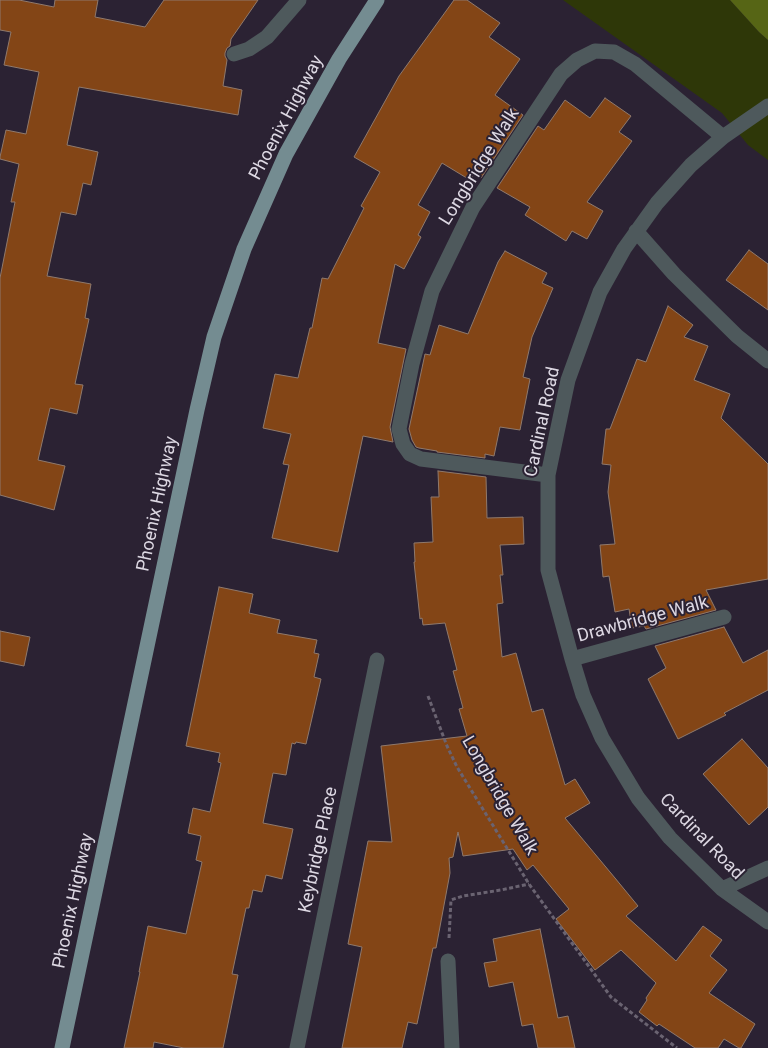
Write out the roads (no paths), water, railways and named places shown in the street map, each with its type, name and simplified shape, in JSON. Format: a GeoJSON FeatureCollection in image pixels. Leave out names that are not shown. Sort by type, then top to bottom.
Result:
{"type":"FeatureCollection","features":[{"type":"Feature","properties":{"kind":"main road","name":"Phoenix Highway"},"geometry":{"type":"LineString","coordinates":[[62,1048],[214,337],[244,249],[286,154],[339,59],[378,0]]}},
{"type":"Feature","properties":{"kind":"street"},"geometry":{"type":"LineString","coordinates":[[234,54],[249,49],[267,37],[299,0]]}},
{"type":"Feature","properties":{"kind":"street","name":"Longbridge Walk"},"geometry":{"type":"LineString","coordinates":[[548,475],[421,459],[410,454],[403,444],[399,429],[412,364],[432,291],[473,207],[561,74],[577,60],[595,52],[614,52],[635,64],[723,137]]}},
{"type":"Feature","properties":{"kind":"street","name":"Cardinal Road"},"geometry":{"type":"LineString","coordinates":[[768,106],[723,137],[686,172],[657,203],[624,248],[600,292],[568,380],[548,475],[548,570],[583,695],[602,738],[638,798],[670,838],[722,889],[768,922]]}},
{"type":"Feature","properties":{"kind":"street"},"geometry":{"type":"LineString","coordinates":[[636,231],[674,274],[737,336],[768,361]]}},
{"type":"Feature","properties":{"kind":"street","name":"Drawbridge Walk"},"geometry":{"type":"LineString","coordinates":[[572,659],[724,617]]}},
{"type":"Feature","properties":{"kind":"street","name":"Keybridge Place"},"geometry":{"type":"LineString","coordinates":[[297,1048],[377,660]]}},
{"type":"Feature","properties":{"kind":"street"},"geometry":{"type":"LineString","coordinates":[[722,889],[768,868]]}},
{"type":"Feature","properties":{"kind":"street"},"geometry":{"type":"LineString","coordinates":[[448,961],[452,1048]]}}]}
